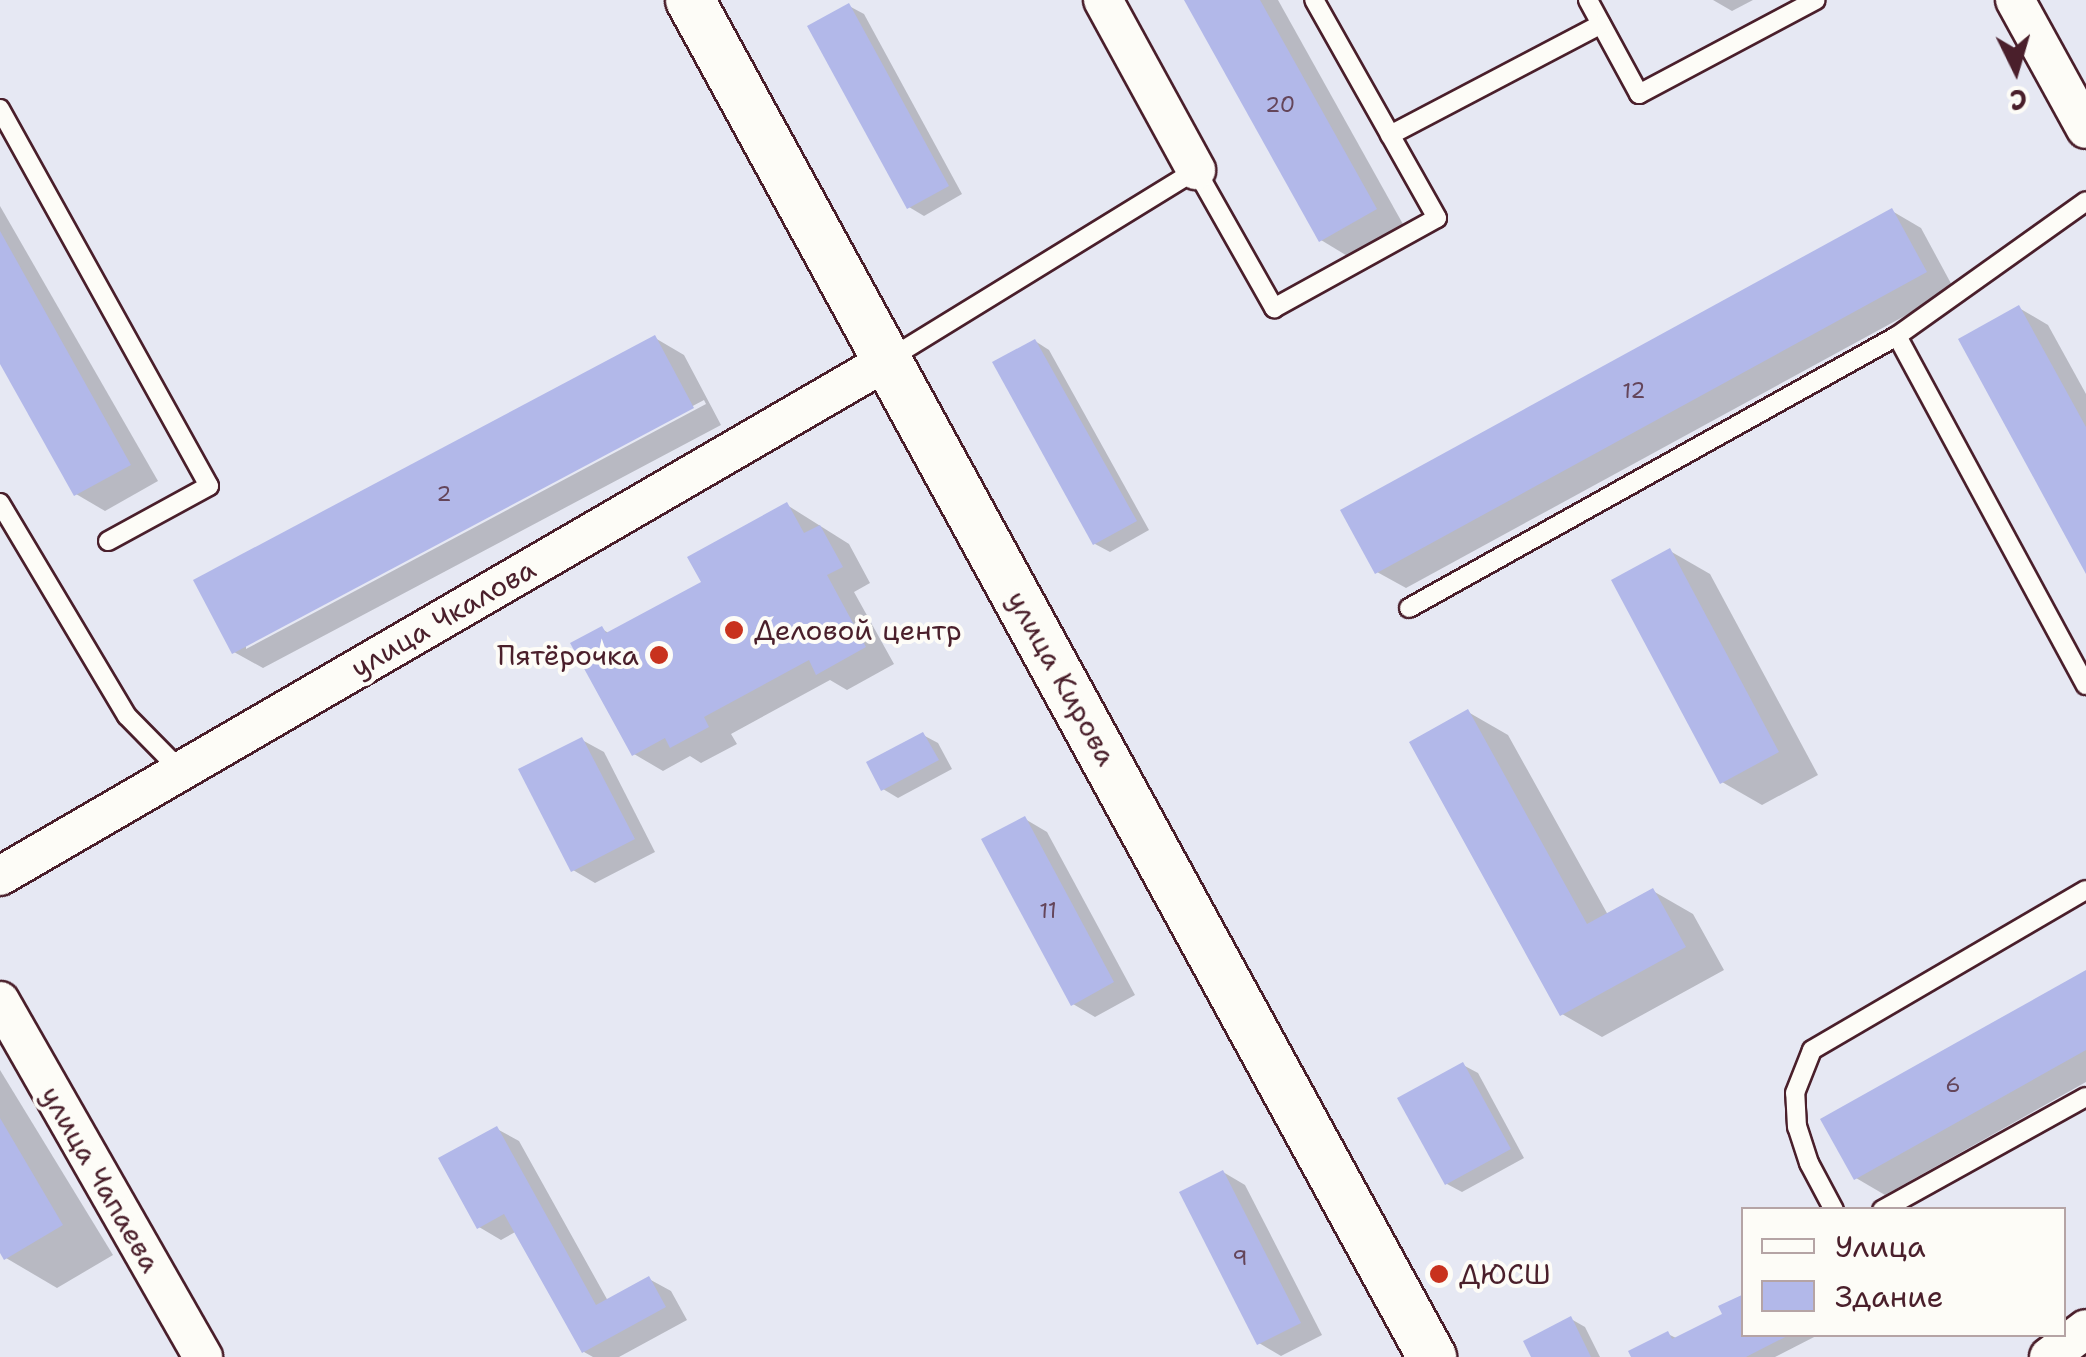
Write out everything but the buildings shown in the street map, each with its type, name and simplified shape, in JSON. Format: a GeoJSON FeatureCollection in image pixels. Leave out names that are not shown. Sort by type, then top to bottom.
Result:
{"type":"FeatureCollection","features":[{"type":"Feature","properties":{"kind":"street","name":"улица Кирова"},"geometry":{"type":"LineString","coordinates":[[690,0],[1432,1357]]}},
{"type":"Feature","properties":{"kind":"street"},"geometry":{"type":"LineString","coordinates":[[1103,0],[1196,170]]}},
{"type":"Feature","properties":{"kind":"street"},"geometry":{"type":"LineString","coordinates":[[2025,3],[2086,129]]}},
{"type":"Feature","properties":{"kind":"street","name":"улица Чкалова"},"geometry":{"type":"LineString","coordinates":[[0,876],[887,361]]}},
{"type":"Feature","properties":{"kind":"street","name":"улица Чапаева"},"geometry":{"type":"LineString","coordinates":[[0,1001],[202,1357]]}},
{"type":"Feature","properties":{"kind":"street"},"geometry":{"type":"LineString","coordinates":[[2054,1356],[2086,1329]]}},
{"type":"Feature","properties":{"kind":"lane"},"geometry":{"type":"LineString","coordinates":[[887,361],[1196,170],[1274,308],[1437,218],[1314,0]]}},
{"type":"Feature","properties":{"kind":"lane"},"geometry":{"type":"LineString","coordinates":[[1588,0],[1640,94],[1816,0]]}},
{"type":"Feature","properties":{"kind":"lane"},"geometry":{"type":"LineString","coordinates":[[1390,134],[1601,24]]}},
{"type":"Feature","properties":{"kind":"lane"},"geometry":{"type":"LineString","coordinates":[[0,109],[209,486],[108,541]]}},
{"type":"Feature","properties":{"kind":"lane"},"geometry":{"type":"LineString","coordinates":[[1409,608],[1897,336],[2086,201]]}},
{"type":"Feature","properties":{"kind":"lane"},"geometry":{"type":"LineString","coordinates":[[1897,336],[2086,684]]}},
{"type":"Feature","properties":{"kind":"lane"},"geometry":{"type":"LineString","coordinates":[[0,503],[127,716],[182,770]]}},
{"type":"Feature","properties":{"kind":"lane"},"geometry":{"type":"LineString","coordinates":[[1832,1207],[1809,1163],[1797,1127],[1796,1093],[1812,1050],[2086,890]]}},
{"type":"Feature","properties":{"kind":"lane"},"geometry":{"type":"LineString","coordinates":[[1887,1207],[2086,1097]]}},
{"type":"Feature","properties":{"kind":"place","name":"Деловой центр"},"geometry":{"type":"Point","coordinates":[734,630]}},
{"type":"Feature","properties":{"kind":"place","name":"Пятёрочка"},"geometry":{"type":"Point","coordinates":[659,655]}},
{"type":"Feature","properties":{"kind":"place","name":"ДЮСШ"},"geometry":{"type":"Point","coordinates":[1439,1274]}}]}
